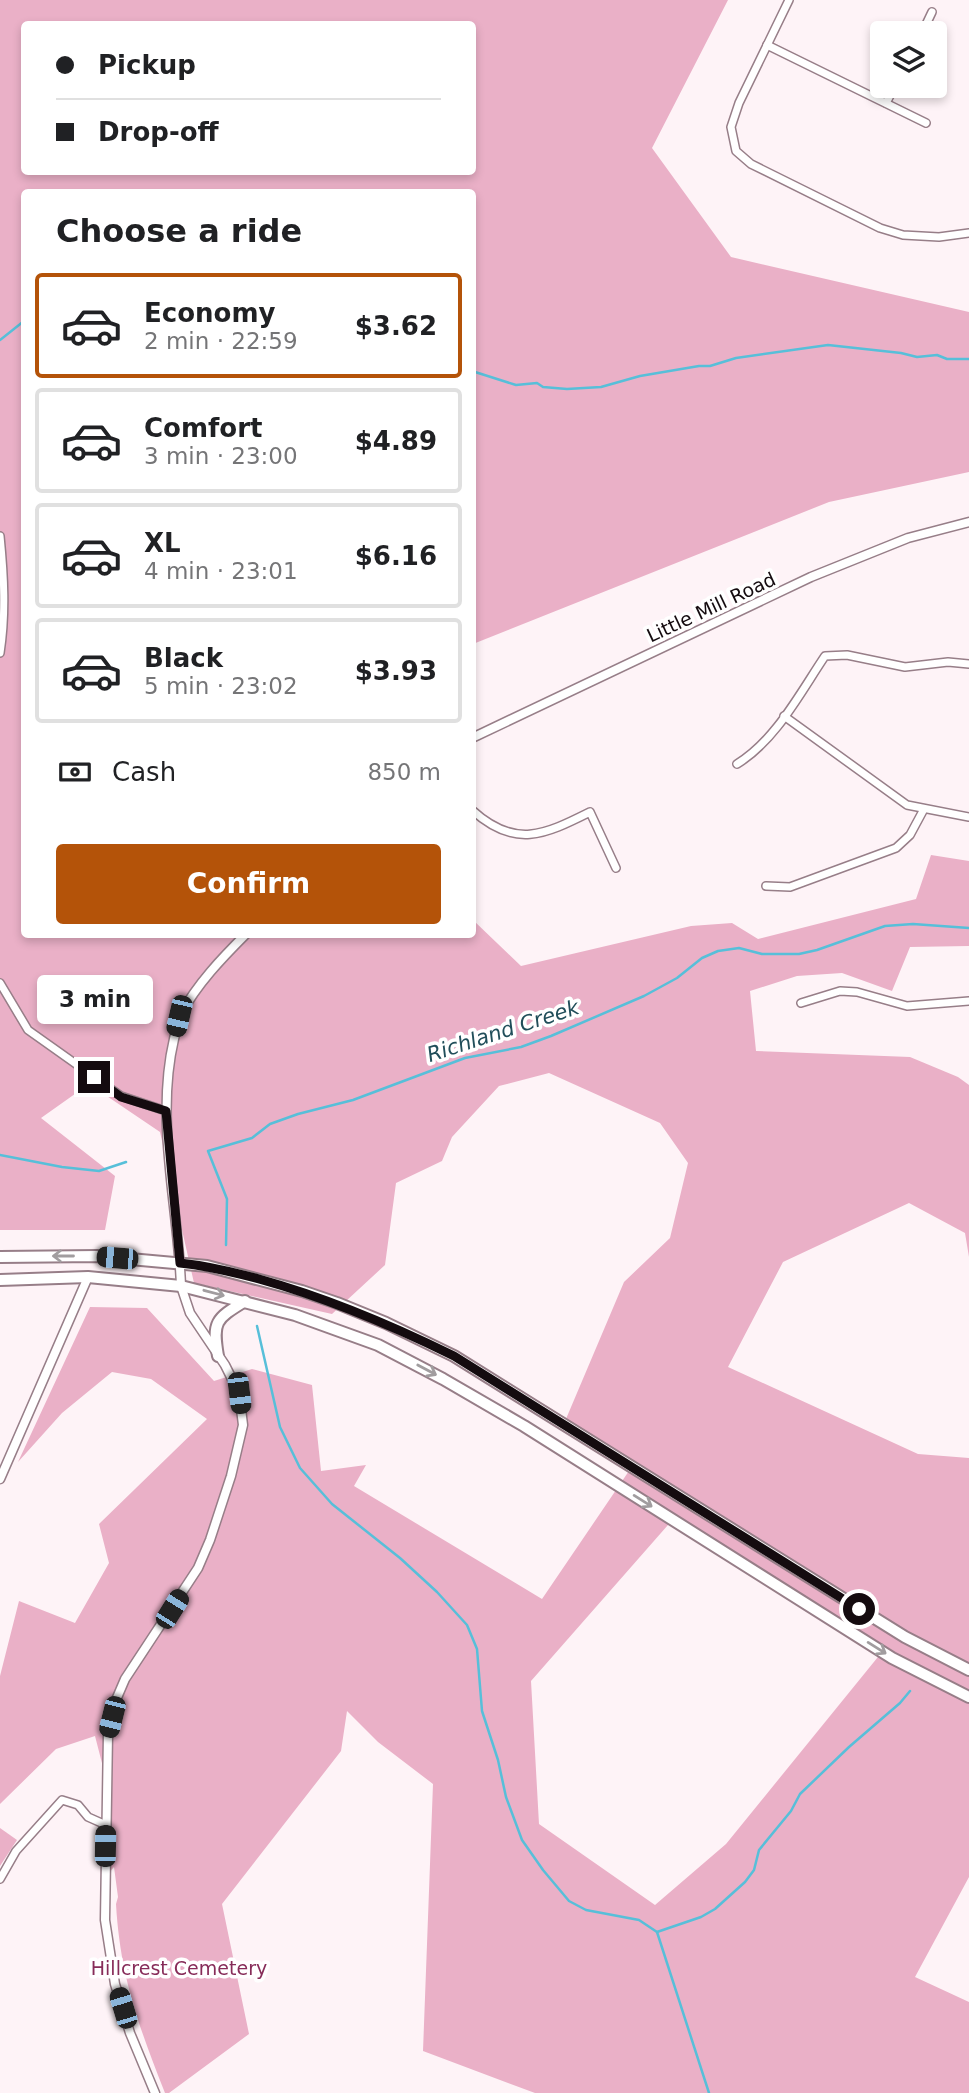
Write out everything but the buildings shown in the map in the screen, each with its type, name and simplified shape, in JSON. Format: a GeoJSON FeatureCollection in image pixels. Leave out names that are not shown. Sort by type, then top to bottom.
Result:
{"type":"FeatureCollection","features":[{"type":"Feature","properties":{"kind":"main road"},"geometry":{"type":"LineString","coordinates":[[0,1257],[97,1256],[207,1266],[302,1291],[386,1323],[454,1356],[905,1637],[969,1670]]}},
{"type":"Feature","properties":{"kind":"main road"},"geometry":{"type":"LineString","coordinates":[[0,1280],[88,1278],[181,1286],[295,1314],[379,1345],[501,1412],[892,1658],[969,1698]]}},
{"type":"Feature","properties":{"kind":"main road"},"geometry":{"type":"LineString","coordinates":[[218,1356],[214,1332],[223,1314],[245,1301]]}},
{"type":"Feature","properties":{"kind":"main road"},"geometry":{"type":"LineString","coordinates":[[621,1487],[634,1468]]}},
{"type":"Feature","properties":{"kind":"street"},"geometry":{"type":"LineString","coordinates":[[789,0],[739,103],[731,127],[736,151],[744,160],[880,228],[903,235],[939,237],[969,233]]}},
{"type":"Feature","properties":{"kind":"street"},"geometry":{"type":"LineString","coordinates":[[928,21],[932,12]]}},
{"type":"Feature","properties":{"kind":"street"},"geometry":{"type":"LineString","coordinates":[[767,45],[926,123]]}},
{"type":"Feature","properties":{"kind":"street"},"geometry":{"type":"LineString","coordinates":[[886,103],[889,98]]}},
{"type":"Feature","properties":{"kind":"street","name":"Little Mill Road"},"geometry":{"type":"LineString","coordinates":[[476,736],[811,577],[908,538],[969,522]]}},
{"type":"Feature","properties":{"kind":"street"},"geometry":{"type":"LineString","coordinates":[[0,536],[5,600],[0,653]]}},
{"type":"Feature","properties":{"kind":"street"},"geometry":{"type":"LineString","coordinates":[[737,764],[754,754],[825,656],[847,655],[905,667],[948,662],[969,663]]}},
{"type":"Feature","properties":{"kind":"street"},"geometry":{"type":"LineString","coordinates":[[784,716],[907,805],[969,817]]}},
{"type":"Feature","properties":{"kind":"street"},"geometry":{"type":"LineString","coordinates":[[766,886],[790,887],[896,848],[910,835],[924,810]]}},
{"type":"Feature","properties":{"kind":"street"},"geometry":{"type":"LineString","coordinates":[[476,813],[496,829],[520,836],[548,831],[590,812],[616,869]]}},
{"type":"Feature","properties":{"kind":"street"},"geometry":{"type":"LineString","coordinates":[[155,2093],[130,2033],[115,1984],[105,1920],[108,1734],[116,1700],[125,1679],[198,1568],[210,1540],[237,1455],[243,1425],[239,1393],[190,1313],[181,1286],[166,1111],[167,1068],[179,1016],[198,988],[242,938]]}},
{"type":"Feature","properties":{"kind":"street"},"geometry":{"type":"LineString","coordinates":[[0,983],[28,1030],[121,1097],[166,1111]]}},
{"type":"Feature","properties":{"kind":"street"},"geometry":{"type":"LineString","coordinates":[[801,1003],[840,991],[857,992],[907,1006],[969,1001]]}},
{"type":"Feature","properties":{"kind":"street"},"geometry":{"type":"LineString","coordinates":[[0,1479],[88,1278]]}},
{"type":"Feature","properties":{"kind":"street"},"geometry":{"type":"LineString","coordinates":[[0,1879],[16,1851],[62,1800],[78,1805],[88,1817],[106,1825]]}},
{"type":"Feature","properties":{"kind":"green space","name":"Hillcrest Cemetery"},"geometry":{"type":"Polygon","coordinates":[[[0,0],[728,0],[652,148],[731,257],[969,312],[969,472],[829,502],[476,643],[476,189],[21,189],[21,938],[476,938],[476,923],[521,966],[691,926],[732,923],[758,939],[916,899],[931,855],[969,861],[969,946],[910,947],[892,991],[842,973],[797,976],[750,991],[756,1051],[910,1057],[958,1077],[969,1085],[969,1257],[965,1233],[909,1203],[783,1262],[728,1367],[918,1454],[969,1458],[969,1877],[915,1977],[969,2002],[969,2093],[535,2093],[423,2051],[433,1784],[378,1742],[347,1711],[341,1751],[222,1904],[249,2034],[169,2093],[165,2093],[139,2023],[126,1978],[118,1930],[114,1867],[107,1875],[111,1798],[95,1736],[56,1749],[0,1804],[0,1676],[19,1601],[75,1623],[109,1563],[99,1524],[207,1419],[151,1379],[112,1372],[62,1413],[18,1462],[90,1307],[147,1308],[214,1381],[252,1369],[312,1385],[321,1471],[366,1465],[354,1486],[542,1599],[633,1465],[563,1426],[624,1282],[670,1238],[688,1163],[660,1123],[549,1073],[499,1086],[452,1137],[442,1161],[396,1183],[385,1265],[332,1314],[194,1283],[160,1132],[89,1084],[41,1118],[115,1176],[105,1230],[0,1230],[0,0]],[[675,1517],[531,1681],[539,1824],[655,1905],[726,1844],[882,1652],[754,1564],[675,1517]]]}},
{"type":"Feature","properties":{"kind":"green space"},"geometry":{"type":"Polygon","coordinates":[[[0,1828],[17,1840],[0,1866],[0,1828]]]}},
{"type":"Feature","properties":{"kind":"waterway"},"geometry":{"type":"LineString","coordinates":[[0,340],[21,323]]}},
{"type":"Feature","properties":{"kind":"waterway"},"geometry":{"type":"LineString","coordinates":[[476,372],[516,385],[537,383],[543,387],[567,389],[601,387],[640,376],[710,366],[736,358],[828,345],[917,357],[937,355],[947,359],[969,359]]}},
{"type":"Feature","properties":{"kind":"waterway","name":"Richland Creek"},"geometry":{"type":"LineString","coordinates":[[226,1245],[227,1199],[208,1151],[252,1138],[270,1124],[353,1100],[465,1058],[521,1047],[551,1036],[644,996],[677,978],[702,958],[718,951],[739,948],[762,954],[799,954],[885,926],[913,924],[969,928]]}},
{"type":"Feature","properties":{"kind":"waterway","name":"Richland Creek"},"geometry":{"type":"LineString","coordinates":[[0,1155],[99,1171],[126,1162]]}},
{"type":"Feature","properties":{"kind":"waterway"},"geometry":{"type":"LineString","coordinates":[[257,1326],[280,1427],[300,1468],[332,1504],[400,1558],[437,1592],[467,1625],[477,1649],[482,1711],[498,1760],[506,1797],[522,1840],[569,1901],[586,1910],[639,1920],[657,1932],[709,2093]]}},
{"type":"Feature","properties":{"kind":"waterway"},"geometry":{"type":"LineString","coordinates":[[657,1932],[701,1917],[715,1909],[745,1882],[754,1870],[759,1850],[791,1811],[800,1794],[910,1691]]}},
{"type":"Feature","properties":{"kind":"route"},"geometry":{"type":"LineString","coordinates":[[94,1077],[121,1097],[166,1111],[180,1263],[207,1266],[302,1291],[386,1323],[454,1356],[859,1609]]}}]}
